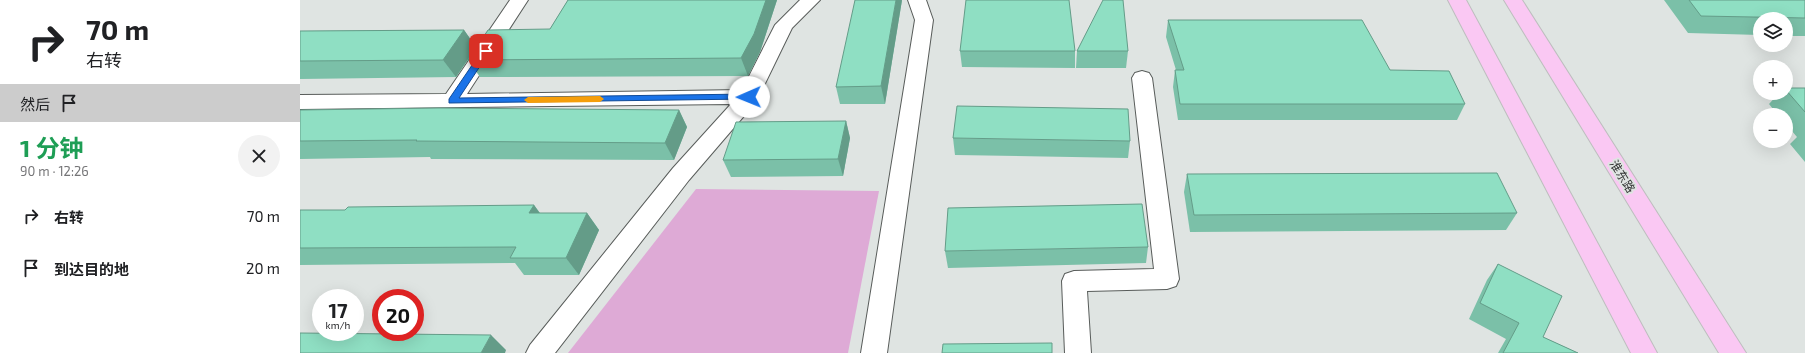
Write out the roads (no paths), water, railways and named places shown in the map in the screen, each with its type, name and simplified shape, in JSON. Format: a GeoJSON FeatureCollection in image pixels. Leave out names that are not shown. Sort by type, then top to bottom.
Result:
{"type":"FeatureCollection","features":[{"type":"Feature","properties":{"kind":"main road"},"geometry":{"type":"LineString","coordinates":[[1457,0],[1644,353]]}},
{"type":"Feature","properties":{"kind":"main road","name":"淮东路"},"geometry":{"type":"LineString","coordinates":[[1513,0],[1733,353]]}},
{"type":"Feature","properties":{"kind":"street"},"geometry":{"type":"LineString","coordinates":[[452,101],[519,0]]}},
{"type":"Feature","properties":{"kind":"street"},"geometry":{"type":"LineString","coordinates":[[539,353],[681,174],[749,97],[784,24],[811,0]]}},
{"type":"Feature","properties":{"kind":"street"},"geometry":{"type":"LineString","coordinates":[[874,353],[921,10]]}},
{"type":"Feature","properties":{"kind":"street"},"geometry":{"type":"LineString","coordinates":[[1078,353],[1074,281],[1167,280],[1142,78]]}},
{"type":"Feature","properties":{"kind":"street"},"geometry":{"type":"LineString","coordinates":[[300,102],[749,97]]}}]}
